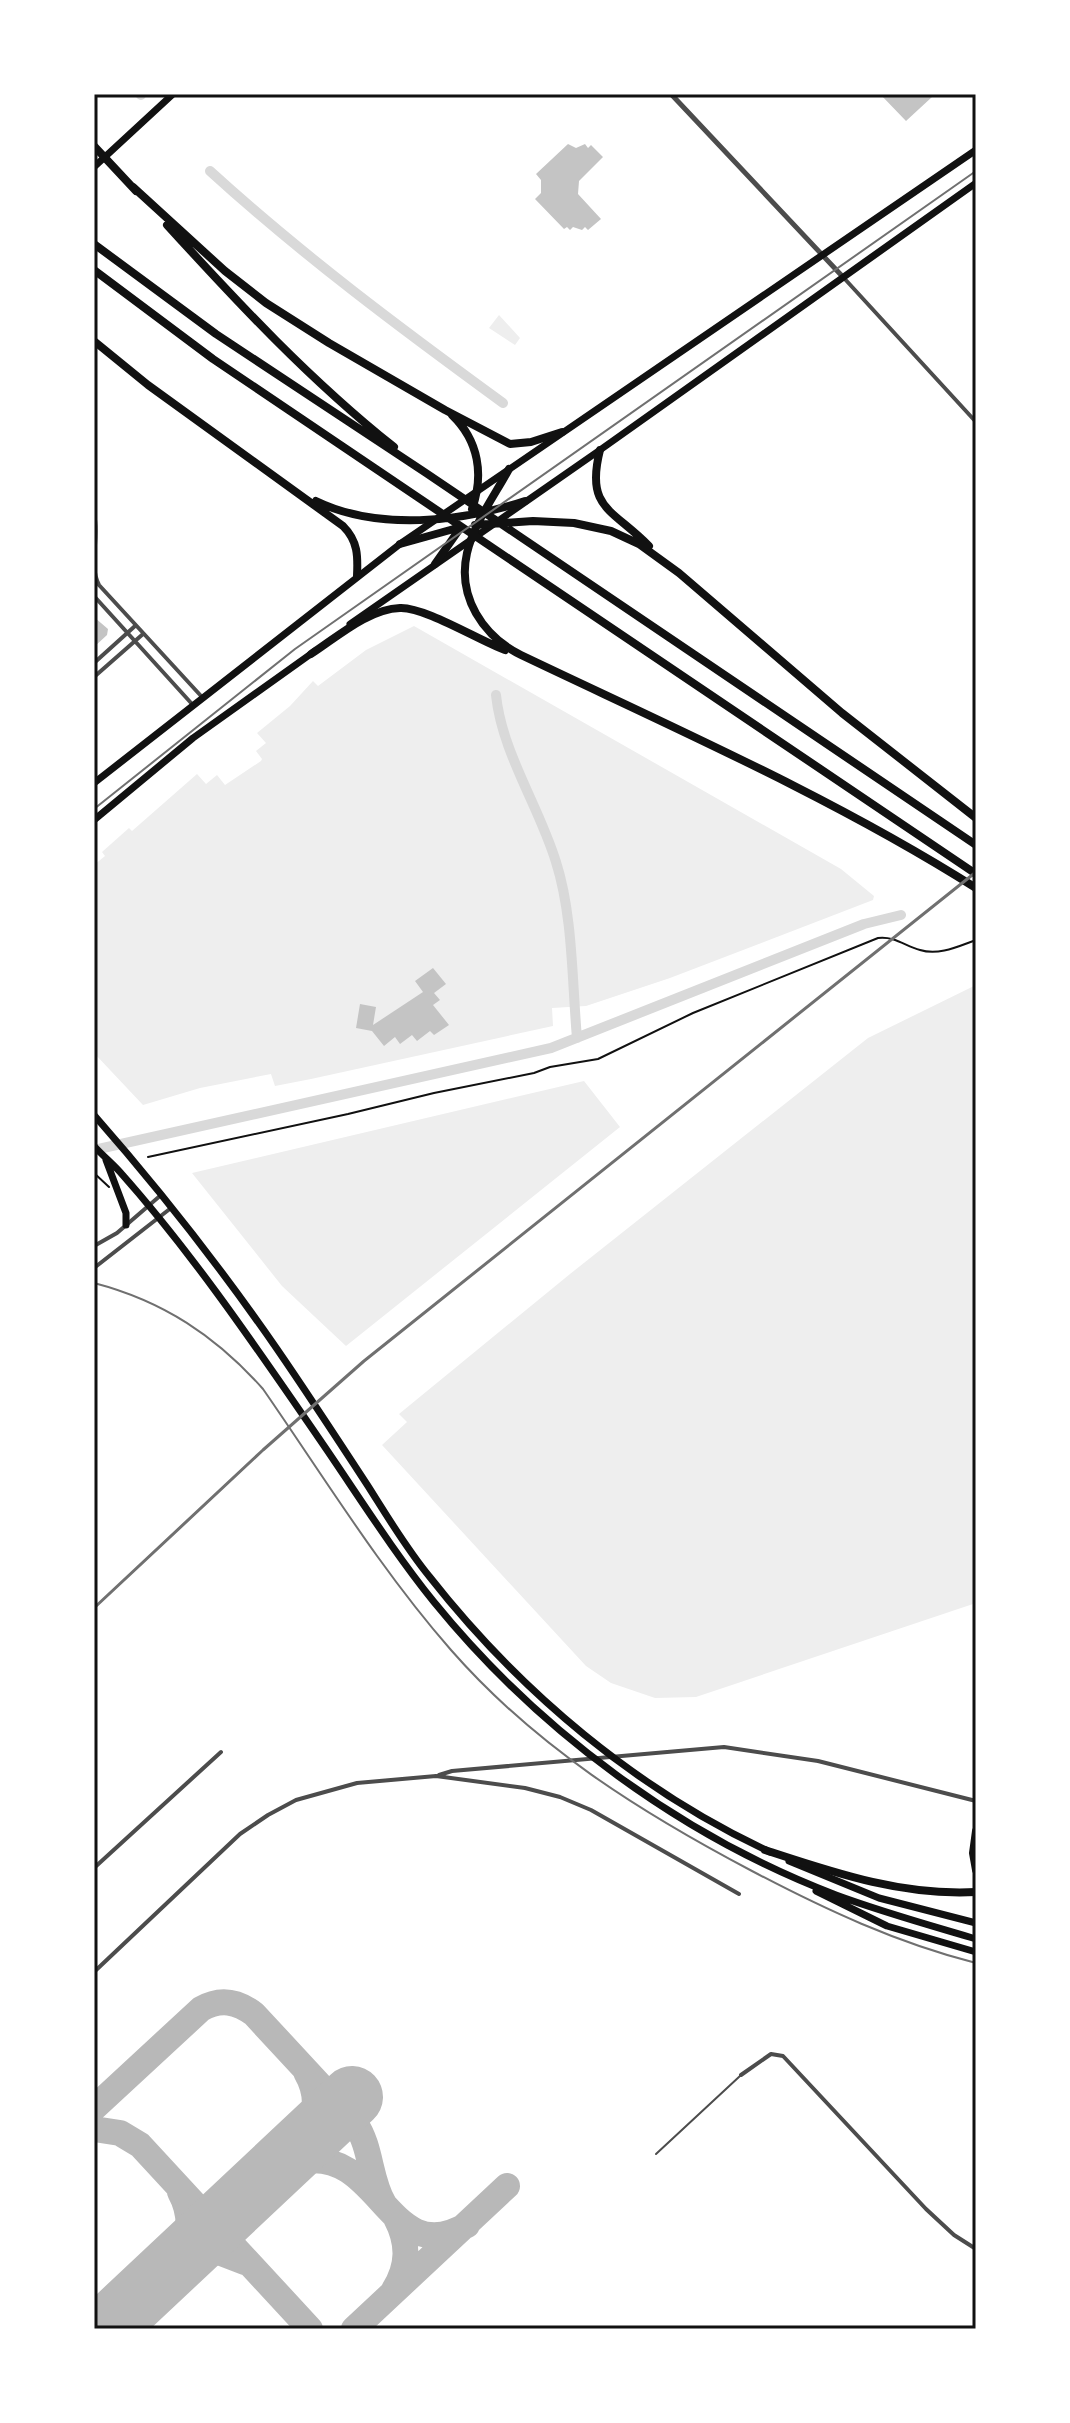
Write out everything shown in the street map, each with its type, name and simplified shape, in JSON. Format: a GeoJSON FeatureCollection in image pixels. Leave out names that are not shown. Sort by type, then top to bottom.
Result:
{"type":"FeatureCollection","features":[{"type":"Feature","properties":{"kind":"highway"},"geometry":{"type":"LineString","coordinates":[[94,146],[292,359],[426,473]]}},
{"type":"Feature","properties":{"kind":"highway"},"geometry":{"type":"LineString","coordinates":[[133,187],[225,271],[266,303],[445,410],[510,444],[531,442],[562,432]]}},
{"type":"Feature","properties":{"kind":"highway"},"geometry":{"type":"LineString","coordinates":[[94,244],[216,334],[973,843]]}},
{"type":"Feature","properties":{"kind":"highway"},"geometry":{"type":"LineString","coordinates":[[94,270],[138,305]]}},
{"type":"Feature","properties":{"kind":"highway"},"geometry":{"type":"LineString","coordinates":[[94,276],[976,874]]}},
{"type":"Feature","properties":{"kind":"highway"},"geometry":{"type":"LineString","coordinates":[[94,341],[183,411],[301,493],[351,534],[357,553],[357,576]]}},
{"type":"Feature","properties":{"kind":"highway"},"geometry":{"type":"LineString","coordinates":[[435,564],[461,527],[479,490],[479,467],[471,440],[458,421],[445,410]]}},
{"type":"Feature","properties":{"kind":"highway"},"geometry":{"type":"LineString","coordinates":[[600,450],[594,482],[600,500],[660,558],[842,713],[976,818]]}},
{"type":"Feature","properties":{"kind":"highway"},"geometry":{"type":"LineString","coordinates":[[509,469],[473,538],[465,567],[472,607],[489,633],[501,644],[789,784],[940,865],[976,888]]}},
{"type":"Feature","properties":{"kind":"highway"},"geometry":{"type":"LineString","coordinates":[[301,493],[326,506],[387,520],[485,513],[525,501]]}},
{"type":"Feature","properties":{"kind":"highway"},"geometry":{"type":"LineString","coordinates":[[400,544],[461,527],[545,521],[593,526],[629,539],[660,558]]}},
{"type":"Feature","properties":{"kind":"highway"},"geometry":{"type":"LineString","coordinates":[[311,654],[368,618],[399,608],[420,612],[485,643],[521,655]]}},
{"type":"Feature","properties":{"kind":"highway"},"geometry":{"type":"LineString","coordinates":[[976,1831],[973,1853],[976,1870]]}},
{"type":"Feature","properties":{"kind":"highway"},"geometry":{"type":"LineString","coordinates":[[765,1850],[885,1886],[976,1892]]}},
{"type":"Feature","properties":{"kind":"main road"},"geometry":{"type":"LineString","coordinates":[[94,167],[173,94]]}},
{"type":"Feature","properties":{"kind":"main road"},"geometry":{"type":"LineString","coordinates":[[94,783],[400,544],[976,150]]}},
{"type":"Feature","properties":{"kind":"main road"},"geometry":{"type":"LineString","coordinates":[[94,820],[193,738],[976,183]]}},
{"type":"Feature","properties":{"kind":"main road"},"geometry":{"type":"LineString","coordinates":[[94,1115],[161,1195],[275,1347],[427,1574],[489,1646],[554,1708],[612,1756],[673,1798],[765,1850],[879,1898],[976,1923]]}},
{"type":"Feature","properties":{"kind":"main road"},"geometry":{"type":"LineString","coordinates":[[94,1146],[118,1169],[148,1206],[277,1378],[434,1602],[524,1698],[572,1741],[630,1784],[697,1827],[887,1926],[976,1952]]}},
{"type":"Feature","properties":{"kind":"main road"},"geometry":{"type":"LineString","coordinates":[[105,1158],[126,1213],[126,1225]]}},
{"type":"Feature","properties":{"kind":"main road"},"geometry":{"type":"LineString","coordinates":[[768,1866],[846,1898],[976,1939]]}},
{"type":"Feature","properties":{"kind":"street"},"geometry":{"type":"LineString","coordinates":[[671,94],[976,422]]}},
{"type":"Feature","properties":{"kind":"street"},"geometry":{"type":"LineString","coordinates":[[94,514],[96,580],[203,699]]}},
{"type":"Feature","properties":{"kind":"street"},"geometry":{"type":"LineString","coordinates":[[94,596],[194,706]]}},
{"type":"Feature","properties":{"kind":"street"},"geometry":{"type":"LineString","coordinates":[[94,663],[135,626]]}},
{"type":"Feature","properties":{"kind":"street"},"geometry":{"type":"LineString","coordinates":[[94,677],[143,634]]}},
{"type":"Feature","properties":{"kind":"street"},"geometry":{"type":"LineString","coordinates":[[94,1246],[112,1237],[161,1195]]}},
{"type":"Feature","properties":{"kind":"street"},"geometry":{"type":"LineString","coordinates":[[94,1268],[171,1208]]}},
{"type":"Feature","properties":{"kind":"street"},"geometry":{"type":"LineString","coordinates":[[436,1776],[452,1771],[724,1747],[818,1761],[976,1801]]}},
{"type":"Feature","properties":{"kind":"street"},"geometry":{"type":"LineString","coordinates":[[94,1868],[221,1752]]}},
{"type":"Feature","properties":{"kind":"street"},"geometry":{"type":"LineString","coordinates":[[94,1972],[240,1834],[268,1815],[296,1800],[346,1785],[397,1778],[436,1776],[525,1788],[560,1797],[591,1810],[739,1894]]}},
{"type":"Feature","properties":{"kind":"street"},"geometry":{"type":"LineString","coordinates":[[741,2075],[771,2054],[783,2056],[936,2219],[976,2249]]}},
{"type":"Feature","properties":{"kind":"lane"},"geometry":{"type":"LineString","coordinates":[[656,2154],[741,2075]]}},
{"type":"Feature","properties":{"kind":"path"},"geometry":{"type":"LineString","coordinates":[[148,1157],[598,1059],[693,1013],[878,938],[892,938],[929,952],[950,950],[976,940]]}},
{"type":"Feature","properties":{"kind":"path"},"geometry":{"type":"LineString","coordinates":[[94,1173],[106,1188],[110,1187]]}},
{"type":"Feature","properties":{"kind":"shaded area"},"geometry":{"type":"Polygon","coordinates":[[[499,315],[520,338],[515,345],[489,328],[499,315]]]}},
{"type":"Feature","properties":{"kind":"shaded area"},"geometry":{"type":"Polygon","coordinates":[[[414,626],[841,869],[874,896],[873,900],[670,978],[586,1006],[552,1008],[553,1026],[275,1086],[271,1074],[200,1088],[143,1105],[94,1053],[94,865],[105,856],[102,852],[129,828],[132,831],[197,774],[206,784],[217,775],[225,785],[261,761],[256,751],[266,743],[257,733],[290,706],[313,681],[318,686],[366,650],[414,626]]]}},
{"type":"Feature","properties":{"kind":"shaded area"},"geometry":{"type":"Polygon","coordinates":[[[976,985],[976,1603],[696,1697],[655,1698],[611,1683],[586,1666],[382,1445],[407,1422],[399,1414],[868,1038],[976,985]]]}},
{"type":"Feature","properties":{"kind":"shaded area"},"geometry":{"type":"Polygon","coordinates":[[[584,1081],[620,1127],[346,1346],[282,1286],[192,1173],[584,1081]]]}},
{"type":"Feature","properties":{"kind":"building"},"geometry":{"type":"Polygon","coordinates":[[[880,94],[929,94],[932,97],[906,121],[880,94]]]}},
{"type":"Feature","properties":{"kind":"building"},"geometry":{"type":"Polygon","coordinates":[[[568,144],[576,148],[591,145],[603,157],[579,181],[578,194],[601,219],[588,230],[585,227],[582,230],[573,227],[564,229],[535,199],[541,193],[541,180],[536,174],[568,144]]]}},
{"type":"Feature","properties":{"kind":"building"},"geometry":{"type":"Polygon","coordinates":[[[94,617],[108,629],[107,635],[94,647],[94,617]]]}},
{"type":"Feature","properties":{"kind":"building"},"geometry":{"type":"Polygon","coordinates":[[[433,968],[446,984],[434,993],[440,1000],[433,1005],[449,1025],[434,1035],[430,1031],[417,1041],[412,1035],[400,1044],[395,1037],[384,1046],[372,1031],[356,1028],[360,1004],[376,1007],[373,1025],[423,992],[415,981],[433,968]]]}},
{"type":"Feature","properties":{"kind":"waterway"},"geometry":{"type":"LineString","coordinates":[[210,171],[317,262],[503,403]]}},
{"type":"Feature","properties":{"kind":"waterway"},"geometry":{"type":"LineString","coordinates":[[496,695],[513,759],[549,841],[562,882],[569,926],[577,1038]]}},
{"type":"Feature","properties":{"kind":"waterway"},"geometry":{"type":"LineString","coordinates":[[94,1150],[551,1048],[864,924],[901,915]]}},
{"type":"Feature","properties":{"kind":"taxiway"},"geometry":{"type":"LineString","coordinates":[[94,2108],[201,2009],[215,2003],[235,2004],[254,2014],[355,2123],[365,2143],[384,2204]]}},
{"type":"Feature","properties":{"kind":"taxiway"},"geometry":{"type":"LineString","coordinates":[[278,2167],[297,2146],[314,2112],[315,2100],[306,2072]]}},
{"type":"Feature","properties":{"kind":"taxiway"},"geometry":{"type":"LineString","coordinates":[[94,2129],[120,2133],[140,2145],[310,2329]]}},
{"type":"Feature","properties":{"kind":"taxiway"},"geometry":{"type":"LineString","coordinates":[[270,2175],[304,2161],[330,2162],[351,2172],[401,2222],[419,2233],[441,2235],[467,2225]]}},
{"type":"Feature","properties":{"kind":"taxiway"},"geometry":{"type":"LineString","coordinates":[[354,2329],[507,2186]]}},
{"type":"Feature","properties":{"kind":"taxiway"},"geometry":{"type":"LineString","coordinates":[[180,2192],[187,2209],[189,2226],[180,2259]]}},
{"type":"Feature","properties":{"kind":"taxiway"},"geometry":{"type":"LineString","coordinates":[[394,2290],[406,2254],[396,2218]]}},
{"type":"Feature","properties":{"kind":"taxiway"},"geometry":{"type":"LineString","coordinates":[[180,2259],[219,2252],[245,2262]]}},
{"type":"Feature","properties":{"kind":"taxiway"},"geometry":{"type":"LineString","coordinates":[[94,2315],[119,2310],[132,2303]]}},
{"type":"Feature","properties":{"kind":"runway"},"geometry":{"type":"LineString","coordinates":[[105,2329],[352,2097]]}},
{"type":"Feature","properties":{"kind":"tram line"},"geometry":{"type":"LineString","coordinates":[[94,809],[295,649],[976,171]]}},
{"type":"Feature","properties":{"kind":"tram line"},"geometry":{"type":"LineString","coordinates":[[94,1283],[165,1310],[207,1337],[245,1370],[263,1389],[376,1555],[425,1619],[483,1685],[554,1747],[670,1825],[779,1885],[889,1935],[976,1963]]}},
{"type":"Feature","properties":{"kind":"railway"},"geometry":{"type":"LineString","coordinates":[[94,1608],[263,1450],[364,1361],[976,872]]}}]}
